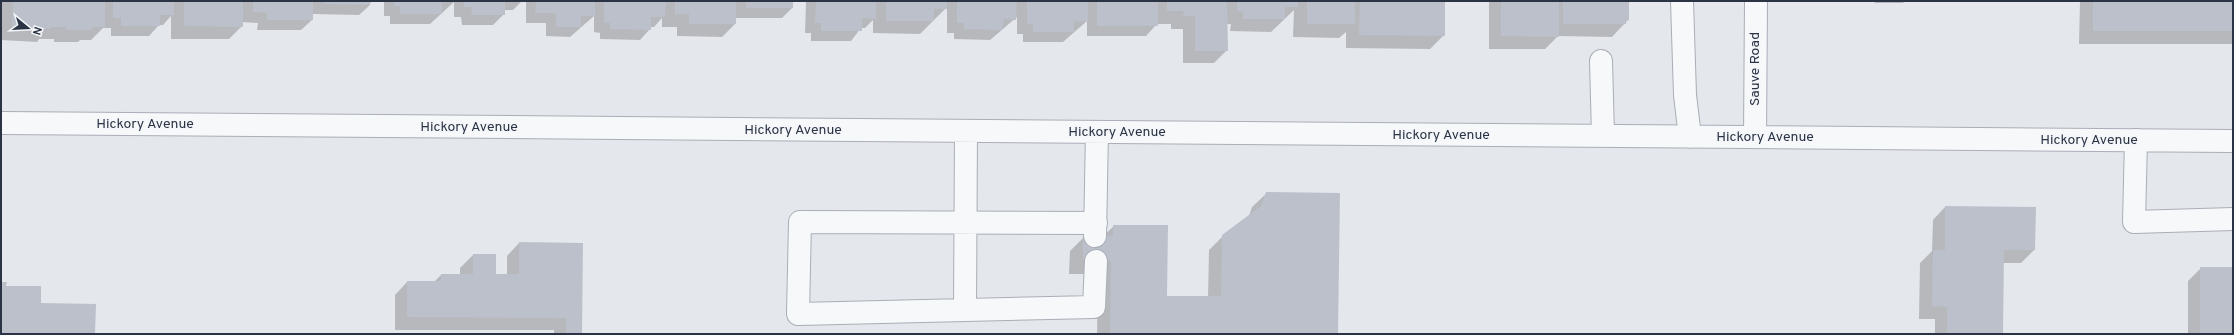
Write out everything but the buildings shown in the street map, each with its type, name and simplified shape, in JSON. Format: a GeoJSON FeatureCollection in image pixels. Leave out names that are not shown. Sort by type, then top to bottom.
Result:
{"type":"FeatureCollection","features":[{"type":"Feature","properties":{"kind":"street"},"geometry":{"type":"LineString","coordinates":[[1682,1],[1685,95],[1690,136]]}},
{"type":"Feature","properties":{"kind":"street","name":"Sauve Road"},"geometry":{"type":"LineString","coordinates":[[1755,137],[1756,1]]}},
{"type":"Feature","properties":{"kind":"street"},"geometry":{"type":"LineString","coordinates":[[1601,61],[1602,136]]}},
{"type":"Feature","properties":{"kind":"street","name":"Hickory Avenue"},"geometry":{"type":"LineString","coordinates":[[1,123],[2233,141]]}},
{"type":"Feature","properties":{"kind":"street"},"geometry":{"type":"LineString","coordinates":[[965,309],[966,131]]}},
{"type":"Feature","properties":{"kind":"street"},"geometry":{"type":"LineString","coordinates":[[1096,261],[1094,308],[965,309],[798,314],[800,222],[966,222],[1095,230],[1097,132]]}},
{"type":"Feature","properties":{"kind":"street"},"geometry":{"type":"LineString","coordinates":[[2136,140],[2134,222],[2233,220]]}}]}
